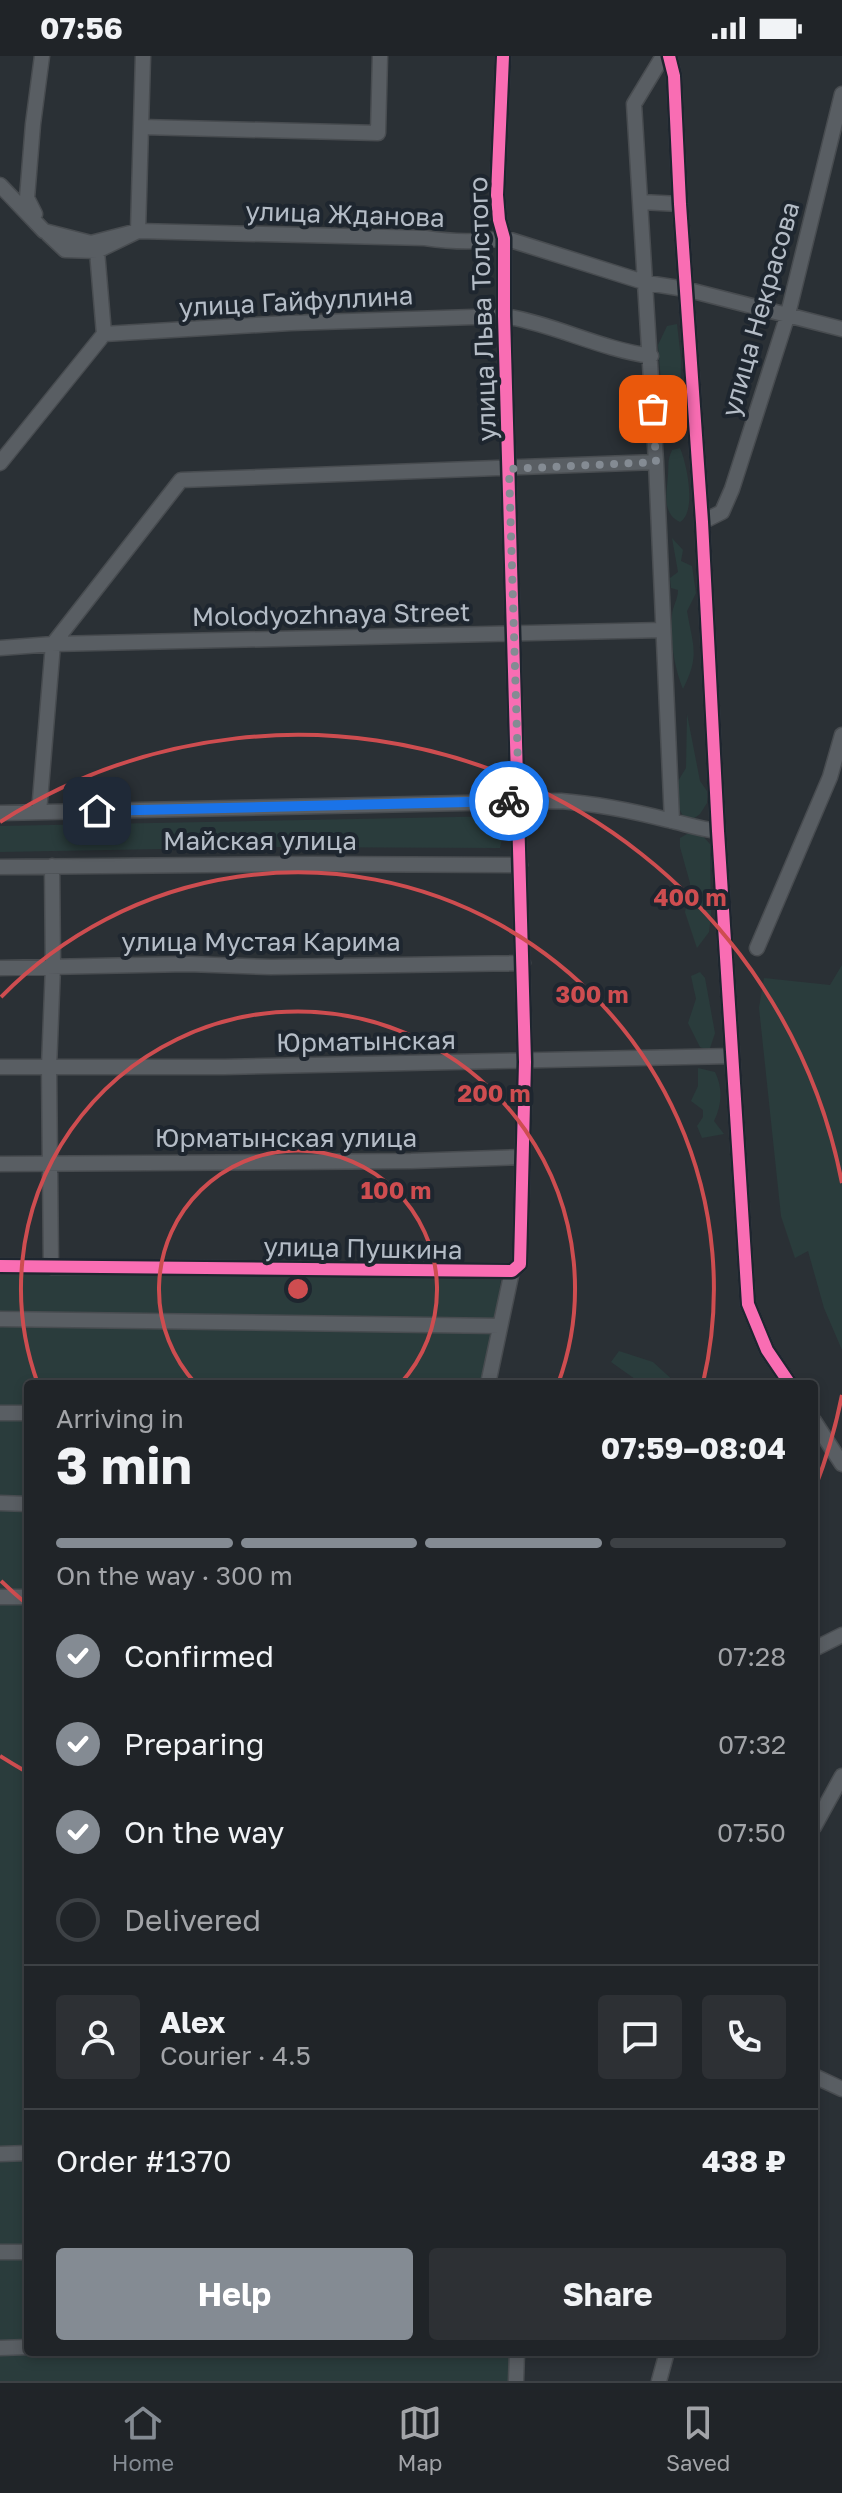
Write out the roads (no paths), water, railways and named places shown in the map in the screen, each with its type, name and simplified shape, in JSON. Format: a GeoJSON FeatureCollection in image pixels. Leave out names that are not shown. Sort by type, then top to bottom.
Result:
{"type":"FeatureCollection","features":[{"type":"Feature","properties":{"kind":"street"},"geometry":{"type":"LineString","coordinates":[[42,56],[27,198],[44,231]]}},
{"type":"Feature","properties":{"kind":"street"},"geometry":{"type":"LineString","coordinates":[[0,185],[65,250],[97,251],[138,231],[143,56]]}},
{"type":"Feature","properties":{"kind":"street"},"geometry":{"type":"LineString","coordinates":[[142,127],[378,133],[380,56]]}},
{"type":"Feature","properties":{"kind":"street","name":"улица Льва Толстого"},"geometry":{"type":"LineString","coordinates":[[503,56],[497,195],[504,238],[525,1062]]}},
{"type":"Feature","properties":{"kind":"street"},"geometry":{"type":"LineString","coordinates":[[666,56],[634,104],[651,356],[672,821]]}},
{"type":"Feature","properties":{"kind":"street"},"geometry":{"type":"LineString","coordinates":[[666,56],[674,76],[748,1304],[767,1350],[787,1380]]}},
{"type":"Feature","properties":{"kind":"street","name":"улица Некрасова"},"geometry":{"type":"LineString","coordinates":[[702,522],[722,512],[732,489],[788,314],[842,94]]}},
{"type":"Feature","properties":{"kind":"street"},"geometry":{"type":"LineString","coordinates":[[641,202],[680,204]]}},
{"type":"Feature","properties":{"kind":"street","name":"улица Жданова"},"geometry":{"type":"LineString","coordinates":[[44,231],[91,243],[138,231],[425,238],[451,242],[504,238],[647,283],[685,289],[842,329]]}},
{"type":"Feature","properties":{"kind":"street"},"geometry":{"type":"LineString","coordinates":[[0,463],[104,334],[97,251]]}},
{"type":"Feature","properties":{"kind":"street","name":"улица Гайфуллина"},"geometry":{"type":"LineString","coordinates":[[104,334],[290,323],[504,316],[530,320],[622,352],[651,356]]}},
{"type":"Feature","properties":{"kind":"street"},"geometry":{"type":"LineString","coordinates":[[39,812],[53,644],[181,480],[656,462]]}},
{"type":"Feature","properties":{"kind":"street","name":"Molodyozhnaya Street"},"geometry":{"type":"LineString","coordinates":[[0,648],[53,644],[663,630]]}},
{"type":"Feature","properties":{"kind":"street"},"geometry":{"type":"LineString","coordinates":[[757,948],[830,777],[842,735]]}},
{"type":"Feature","properties":{"kind":"street"},"geometry":{"type":"LineString","coordinates":[[0,813],[519,800],[590,803],[693,828],[718,831]]}},
{"type":"Feature","properties":{"kind":"street","name":"Майская улица"},"geometry":{"type":"LineString","coordinates":[[0,867],[520,865]]}},
{"type":"Feature","properties":{"kind":"street"},"geometry":{"type":"LineString","coordinates":[[51,1267],[49,1067],[53,966],[52,866]]}},
{"type":"Feature","properties":{"kind":"street","name":"улица Мустая Карима"},"geometry":{"type":"LineString","coordinates":[[0,968],[523,963]]}},
{"type":"Feature","properties":{"kind":"street","name":"Юрматынская"},"geometry":{"type":"LineString","coordinates":[[0,1067],[224,1067],[732,1056]]}},
{"type":"Feature","properties":{"kind":"street"},"geometry":{"type":"LineString","coordinates":[[489,1380],[512,1271],[520,1264],[525,1062]]}},
{"type":"Feature","properties":{"kind":"street","name":"Юрматынская улица"},"geometry":{"type":"LineString","coordinates":[[0,1164],[521,1157]]}},
{"type":"Feature","properties":{"kind":"street","name":"улица Пушкина"},"geometry":{"type":"LineString","coordinates":[[0,1266],[512,1271]]}},
{"type":"Feature","properties":{"kind":"street"},"geometry":{"type":"LineString","coordinates":[[0,1319],[500,1326]]}},
{"type":"Feature","properties":{"kind":"street"},"geometry":{"type":"LineString","coordinates":[[0,1413],[24,1413]]}},
{"type":"Feature","properties":{"kind":"street"},"geometry":{"type":"LineString","coordinates":[[818,1427],[842,1464]]}},
{"type":"Feature","properties":{"kind":"street"},"geometry":{"type":"LineString","coordinates":[[0,1503],[24,1504]]}},
{"type":"Feature","properties":{"kind":"street"},"geometry":{"type":"LineString","coordinates":[[0,1597],[24,1597]]}},
{"type":"Feature","properties":{"kind":"street"},"geometry":{"type":"LineString","coordinates":[[818,1647],[842,1635]]}},
{"type":"Feature","properties":{"kind":"street"},"geometry":{"type":"LineString","coordinates":[[818,1820],[842,1776]]}},
{"type":"Feature","properties":{"kind":"street"},"geometry":{"type":"LineString","coordinates":[[818,2078],[842,2089]]}},
{"type":"Feature","properties":{"kind":"street"},"geometry":{"type":"LineString","coordinates":[[0,2154],[24,2153]]}},
{"type":"Feature","properties":{"kind":"street"},"geometry":{"type":"LineString","coordinates":[[0,2252],[24,2252]]}},
{"type":"Feature","properties":{"kind":"street"},"geometry":{"type":"LineString","coordinates":[[0,2348],[24,2347]]}},
{"type":"Feature","properties":{"kind":"street"},"geometry":{"type":"LineString","coordinates":[[516,2381],[517,2356]]}},
{"type":"Feature","properties":{"kind":"street"},"geometry":{"type":"LineString","coordinates":[[659,2381],[666,2356]]}}]}
